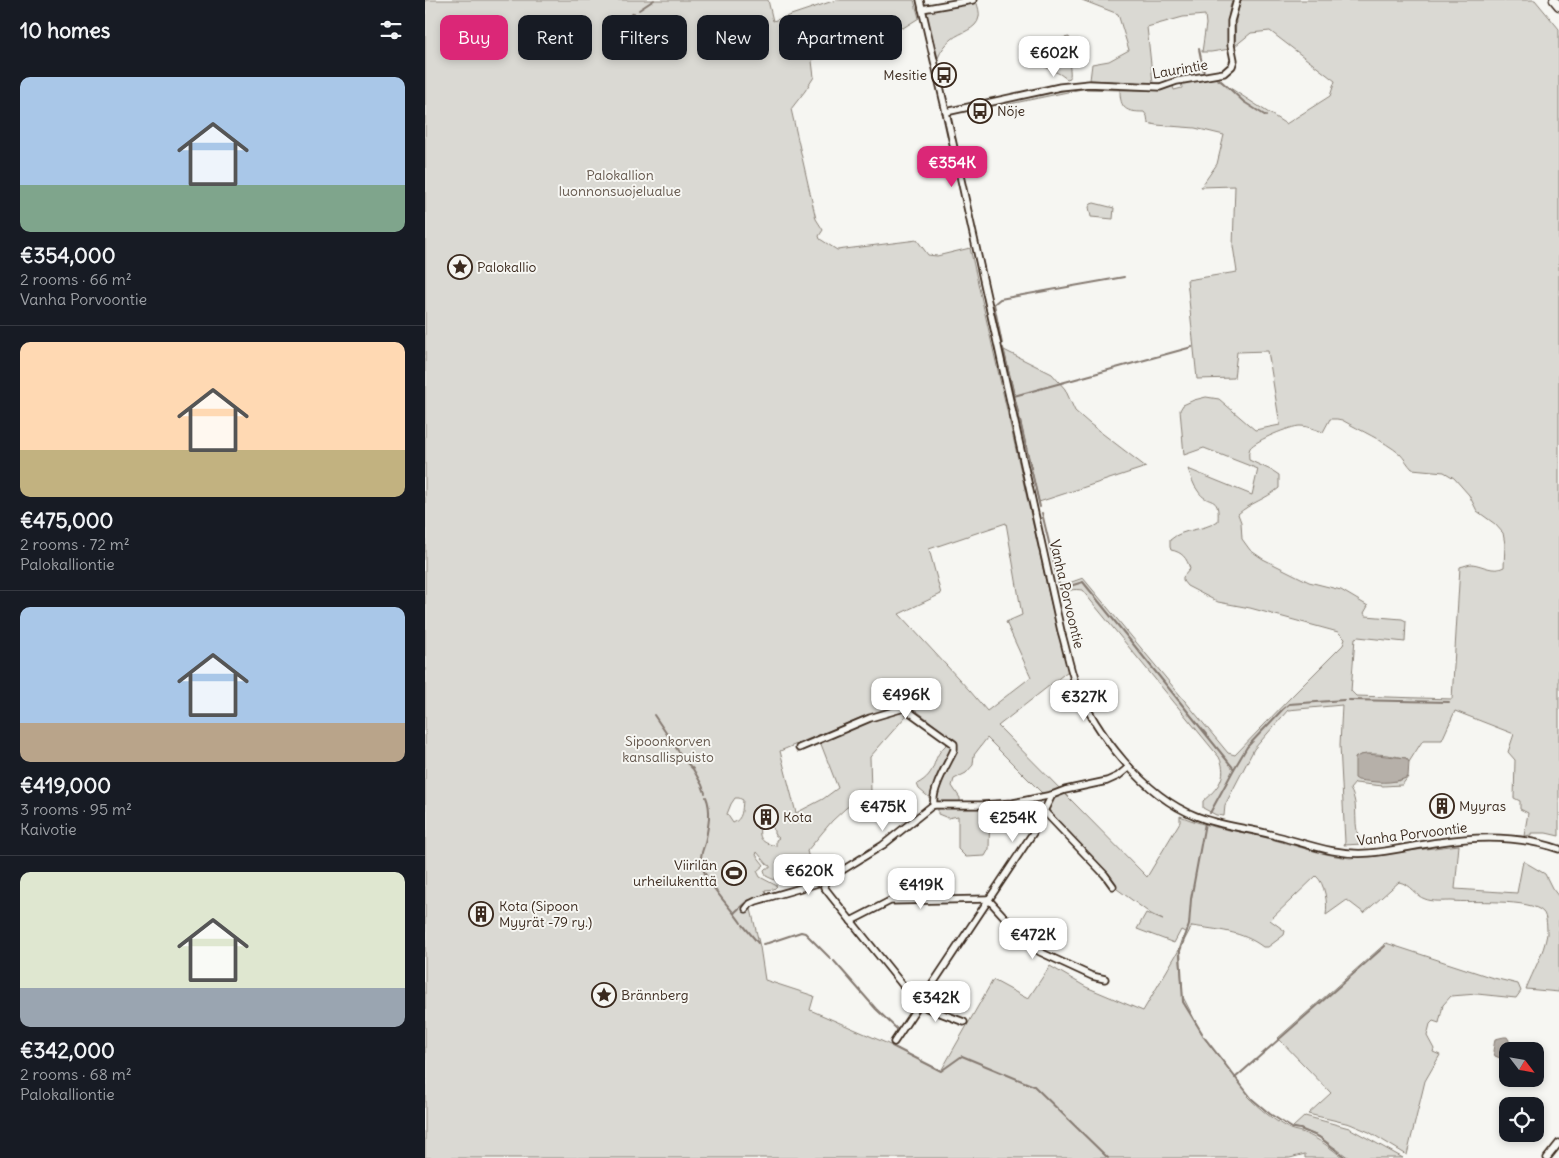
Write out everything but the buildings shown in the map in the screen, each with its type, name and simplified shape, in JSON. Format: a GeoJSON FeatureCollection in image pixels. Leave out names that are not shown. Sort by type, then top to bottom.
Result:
{"type":"FeatureCollection","features":[{"type":"Feature","properties":{"kind":"main road"},"geometry":{"type":"LineString","coordinates":[[1554,0],[1559,6]]}},
{"type":"Feature","properties":{"kind":"street","name":"Vanha Porvoontie"},"geometry":{"type":"LineString","coordinates":[[920,0],[1047,571],[1067,653],[1075,682],[1092,715],[1110,742],[1129,767],[1167,800],[1195,816],[1338,852],[1368,853],[1440,842],[1494,838],[1526,840],[1559,849]]}},
{"type":"Feature","properties":{"kind":"street"},"geometry":{"type":"LineString","coordinates":[[922,9],[973,0]]}},
{"type":"Feature","properties":{"kind":"street","name":"Laurintie"},"geometry":{"type":"LineString","coordinates":[[946,112],[1060,87],[1089,84],[1161,87],[1224,73],[1232,66],[1231,21],[1237,0]]}},
{"type":"Feature","properties":{"kind":"street"},"geometry":{"type":"LineString","coordinates":[[799,748],[869,718],[904,708],[954,744],[954,750],[935,792],[933,800],[935,805]]}},
{"type":"Feature","properties":{"kind":"street"},"geometry":{"type":"LineString","coordinates":[[746,909],[749,904],[756,901],[825,881],[883,845],[935,805],[1008,804],[1107,781],[1118,776],[1129,767]]}},
{"type":"Feature","properties":{"kind":"street"},"geometry":{"type":"LineString","coordinates":[[893,1042],[1033,833],[1052,795]]}},
{"type":"Feature","properties":{"kind":"street"},"geometry":{"type":"LineString","coordinates":[[1044,811],[1105,875],[1113,886]]}},
{"type":"Feature","properties":{"kind":"street"},"geometry":{"type":"LineString","coordinates":[[825,881],[824,886],[909,993],[936,1012],[964,1022]]}},
{"type":"Feature","properties":{"kind":"street"},"geometry":{"type":"LineString","coordinates":[[851,921],[890,901],[988,899],[1028,943],[1040,952],[1092,976],[1105,978]]}},
{"type":"Feature","properties":{"kind":"street"},"geometry":{"type":"LineString","coordinates":[[1547,1158],[1559,1143]]}},
{"type":"Feature","properties":{"kind":"green space"},"geometry":{"type":"Polygon","coordinates":[[[425,0],[768,0],[773,21],[779,19],[779,60],[813,60],[814,77],[791,109],[816,219],[823,230],[819,236],[820,239],[837,250],[917,240],[928,255],[937,256],[970,248],[1068,671],[998,726],[1147,877],[1180,822],[1180,816],[1211,826],[1350,858],[1459,845],[1455,889],[1517,893],[1523,861],[1545,874],[1559,897],[1559,992],[1526,989],[1546,941],[1547,923],[1543,912],[1536,908],[1514,903],[1431,901],[1421,897],[1399,882],[1364,913],[1347,900],[1326,915],[1325,894],[1322,884],[1316,876],[1270,920],[1285,931],[1284,935],[1268,947],[1263,947],[1238,934],[1192,926],[1179,950],[1183,997],[1204,1038],[1249,1095],[1247,1096],[1262,1110],[1290,1129],[1315,1138],[1343,1158],[1305,1158],[1305,1154],[1290,1158],[425,1158],[425,0]],[[1006,523],[929,549],[941,594],[899,614],[987,711],[1031,677],[1006,622],[1022,615],[1006,523]],[[913,708],[870,757],[871,792],[846,808],[832,821],[807,851],[816,884],[806,886],[805,883],[785,882],[766,876],[764,870],[770,868],[770,866],[757,852],[756,855],[764,865],[757,871],[760,877],[777,886],[774,889],[765,890],[766,893],[774,892],[775,894],[750,905],[760,947],[765,980],[814,996],[810,1010],[886,1043],[941,1071],[993,980],[1028,999],[1050,966],[1086,987],[1143,1011],[1179,950],[1185,932],[1181,930],[1174,943],[1137,929],[1146,913],[1163,920],[1151,914],[1113,886],[1044,811],[1052,795],[1045,796],[987,738],[974,755],[973,765],[966,773],[954,779],[952,786],[960,798],[960,805],[990,805],[989,849],[985,856],[966,857],[958,849],[958,816],[948,818],[938,814],[938,805],[919,789],[917,784],[929,775],[940,751],[947,744],[955,741],[913,708]],[[862,717],[780,751],[796,813],[823,799],[838,788],[819,739],[864,720],[862,717]],[[735,798],[727,814],[733,823],[740,817],[743,800],[735,798]],[[765,822],[760,826],[761,838],[768,844],[776,846],[776,840],[779,838],[774,834],[769,822],[765,822]]]}},
{"type":"Feature","properties":{"kind":"green space"},"geometry":{"type":"Polygon","coordinates":[[[836,0],[914,0],[919,18],[903,28],[902,15],[791,15],[836,0]]]}},
{"type":"Feature","properties":{"kind":"green space"},"geometry":{"type":"Polygon","coordinates":[[[1082,0],[1232,0],[1228,24],[1230,49],[1202,52],[1206,24],[1205,15],[1183,17],[1147,27],[1153,83],[1090,80],[1092,64],[1109,61],[1129,50],[1118,14],[1082,0]]]}},
{"type":"Feature","properties":{"kind":"green space"},"geometry":{"type":"Polygon","coordinates":[[[1241,0],[1535,0],[1559,29],[1559,836],[1546,833],[1531,833],[1531,835],[1524,836],[1528,813],[1520,809],[1520,801],[1514,798],[1515,760],[1508,752],[1514,734],[1455,711],[1442,740],[1423,740],[1409,762],[1406,758],[1380,754],[1366,754],[1355,758],[1398,781],[1408,777],[1402,785],[1383,786],[1355,783],[1350,789],[1355,802],[1357,831],[1363,844],[1344,845],[1340,745],[1342,705],[1288,710],[1254,749],[1225,805],[1224,816],[1216,815],[1203,808],[1203,801],[1217,787],[1222,777],[1222,764],[1219,757],[1082,590],[1071,590],[1063,596],[1061,584],[1083,578],[1228,753],[1235,755],[1343,645],[1345,639],[1338,632],[1250,608],[1218,602],[1187,586],[1183,581],[1183,577],[1190,569],[1187,562],[1184,556],[1171,550],[1170,547],[1170,540],[1176,536],[1206,527],[1218,521],[1215,503],[1202,496],[1198,491],[1188,469],[1252,495],[1258,469],[1204,448],[1184,455],[1180,410],[1183,405],[1206,397],[1219,399],[1255,430],[1280,425],[1268,351],[1237,352],[1234,378],[1197,379],[1187,280],[1237,272],[1233,246],[1235,186],[1201,187],[1217,164],[1224,135],[1195,128],[1148,123],[1144,112],[1125,108],[1121,101],[1120,90],[1082,89],[1005,105],[1005,102],[1078,88],[1154,90],[1153,83],[1172,83],[1174,90],[1182,88],[1181,81],[1210,75],[1286,124],[1330,96],[1335,81],[1270,31],[1251,33],[1235,46],[1236,19],[1241,0]],[[1330,419],[1323,432],[1300,426],[1266,438],[1250,448],[1249,460],[1279,475],[1279,488],[1238,514],[1241,522],[1242,539],[1250,550],[1263,559],[1309,582],[1341,590],[1368,606],[1364,613],[1366,616],[1406,621],[1405,642],[1355,638],[1351,691],[1356,696],[1452,699],[1460,567],[1472,564],[1492,569],[1504,567],[1505,544],[1503,533],[1495,524],[1477,511],[1469,495],[1454,478],[1444,472],[1412,469],[1400,454],[1393,449],[1337,419],[1330,419]]]}},
{"type":"Feature","properties":{"kind":"green space"},"geometry":{"type":"Polygon","coordinates":[[[976,1],[979,14],[978,21],[972,28],[950,41],[938,58],[926,14],[928,10],[976,1]]]}},
{"type":"Feature","properties":{"kind":"green space"},"geometry":{"type":"Polygon","coordinates":[[[1069,37],[1071,45],[1069,58],[1070,78],[1067,79],[1039,64],[1035,56],[1045,45],[1069,37]]]}},
{"type":"Feature","properties":{"kind":"green space"},"geometry":{"type":"Polygon","coordinates":[[[1094,203],[1114,208],[1113,219],[1091,217],[1089,207],[1094,203]]]}},
{"type":"Feature","properties":{"kind":"green space"},"geometry":{"type":"Polygon","coordinates":[[[1004,350],[1052,374],[1065,389],[1075,411],[1146,467],[1039,502],[1004,350]]]}},
{"type":"Feature","properties":{"kind":"green space"},"geometry":{"type":"Polygon","coordinates":[[[1386,943],[1490,977],[1518,984],[1521,991],[1516,998],[1477,994],[1451,996],[1443,1005],[1439,1023],[1433,1021],[1430,1024],[1427,1036],[1434,1049],[1433,1052],[1440,1055],[1425,1081],[1407,1155],[1369,1132],[1350,1124],[1308,1114],[1331,1093],[1278,1038],[1386,943]]]}},
{"type":"Feature","properties":{"kind":"green space"},"geometry":{"type":"Polygon","coordinates":[[[1305,1116],[1349,1128],[1403,1158],[1349,1158],[1320,1137],[1293,1127],[1305,1116]]]}},
{"type":"Feature","properties":{"kind":"shaded area"},"geometry":{"type":"Polygon","coordinates":[[[1367,754],[1406,758],[1409,762],[1408,777],[1390,782],[1358,780],[1355,778],[1355,758],[1367,754]]]}},
{"type":"Feature","properties":{"kind":"shaded area"},"geometry":{"type":"Polygon","coordinates":[[[1507,1037],[1509,1040],[1509,1042],[1499,1042],[1499,1058],[1495,1056],[1493,1051],[1495,1039],[1507,1037]]]}},
{"type":"Feature","properties":{"kind":"waterway"},"geometry":{"type":"LineString","coordinates":[[639,10],[654,0]]}},
{"type":"Feature","properties":{"kind":"waterway"},"geometry":{"type":"LineString","coordinates":[[1199,49],[1204,73]]}},
{"type":"Feature","properties":{"kind":"waterway"},"geometry":{"type":"LineString","coordinates":[[1219,79],[1244,102],[1266,116]]}},
{"type":"Feature","properties":{"kind":"waterway"},"geometry":{"type":"LineString","coordinates":[[1002,344],[994,304],[1000,299],[1124,277]]}},
{"type":"Feature","properties":{"kind":"waterway"},"geometry":{"type":"LineString","coordinates":[[1014,396],[1192,347]]}},
{"type":"Feature","properties":{"kind":"waterway"},"geometry":{"type":"LineString","coordinates":[[1003,348],[1040,507]]}},
{"type":"Feature","properties":{"kind":"waterway"},"geometry":{"type":"LineString","coordinates":[[1042,513],[1060,589],[1083,582],[1234,769]]}},
{"type":"Feature","properties":{"kind":"waterway"},"geometry":{"type":"LineString","coordinates":[[1210,813],[1247,747],[1283,709],[1289,704],[1344,700]]}},
{"type":"Feature","properties":{"kind":"waterway"},"geometry":{"type":"LineString","coordinates":[[1349,700],[1449,702]]}},
{"type":"Feature","properties":{"kind":"waterway"},"geometry":{"type":"LineString","coordinates":[[654,715],[685,761],[693,769],[705,793]]}},
{"type":"Feature","properties":{"kind":"waterway"},"geometry":{"type":"LineString","coordinates":[[706,797],[709,808],[709,820],[701,856],[702,866],[710,883],[741,923]]}},
{"type":"Feature","properties":{"kind":"waterway"},"geometry":{"type":"LineString","coordinates":[[1202,1033],[1183,1002],[1180,951],[1189,925],[1191,899],[1205,823]]}},
{"type":"Feature","properties":{"kind":"waterway"},"geometry":{"type":"LineString","coordinates":[[734,913],[747,901],[754,899]]}},
{"type":"Feature","properties":{"kind":"waterway"},"geometry":{"type":"LineString","coordinates":[[743,925],[758,943]]}},
{"type":"Feature","properties":{"kind":"waterway"},"geometry":{"type":"LineString","coordinates":[[763,944],[801,932],[805,933],[831,959]]}},
{"type":"Feature","properties":{"kind":"waterway"},"geometry":{"type":"LineString","coordinates":[[1235,1078],[1385,946]]}},
{"type":"Feature","properties":{"kind":"waterway"},"geometry":{"type":"LineString","coordinates":[[834,961],[876,1009],[899,1031]]}},
{"type":"Feature","properties":{"kind":"waterway"},"geometry":{"type":"LineString","coordinates":[[1204,1037],[1252,1099],[1270,1114],[1292,1128],[1300,1129],[1319,1137],[1346,1158]]}},
{"type":"Feature","properties":{"kind":"waterway"},"geometry":{"type":"LineString","coordinates":[[893,1044],[892,1046],[941,1071],[962,1056],[1034,1086],[1108,1158]]}},
{"type":"Feature","properties":{"kind":"place","name":"Mesitie"},"geometry":{"type":"Point","coordinates":[944,75]}},
{"type":"Feature","properties":{"kind":"place","name":"Nöje"},"geometry":{"type":"Point","coordinates":[980,111]}},
{"type":"Feature","properties":{"kind":"place","name":"Palokallio"},"geometry":{"type":"Point","coordinates":[460,267]}},
{"type":"Feature","properties":{"kind":"place","name":"Myyras"},"geometry":{"type":"Point","coordinates":[1442,806]}},
{"type":"Feature","properties":{"kind":"place","name":"Kota"},"geometry":{"type":"Point","coordinates":[766,817]}},
{"type":"Feature","properties":{"kind":"place","name":"Viirilän urheilukenttä"},"geometry":{"type":"Point","coordinates":[734,873]}},
{"type":"Feature","properties":{"kind":"place","name":"Kota (Sipoon Myyrät -79 ry.)"},"geometry":{"type":"Point","coordinates":[481,914]}},
{"type":"Feature","properties":{"kind":"place","name":"Brännberg"},"geometry":{"type":"Point","coordinates":[604,995]}},
{"type":"Feature","properties":{"kind":"park label","name":"Palokallion luonnonsuojelualue"},"geometry":{"type":"Point","coordinates":[620,184]}},
{"type":"Feature","properties":{"kind":"park label","name":"Sipoonkorven kansallispuisto"},"geometry":{"type":"Point","coordinates":[668,750]}}]}
